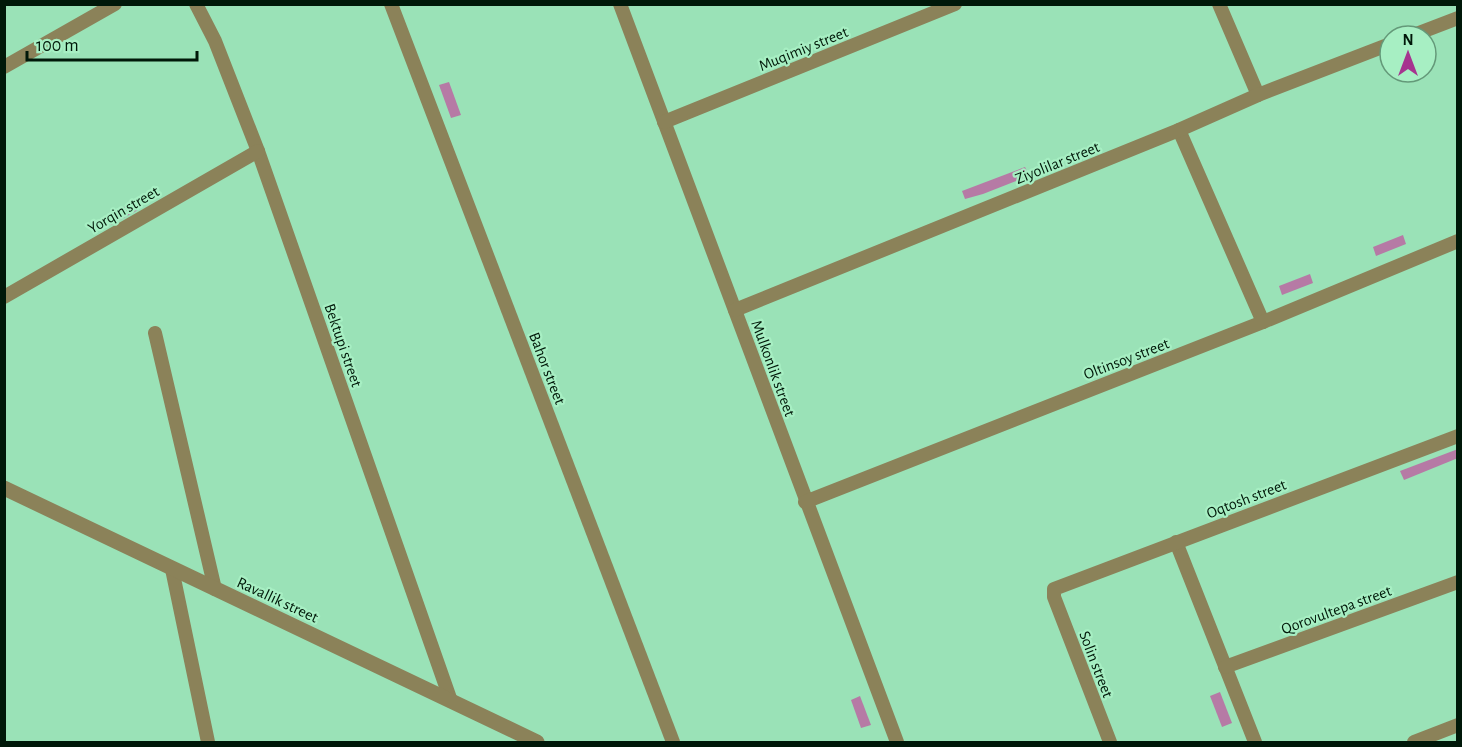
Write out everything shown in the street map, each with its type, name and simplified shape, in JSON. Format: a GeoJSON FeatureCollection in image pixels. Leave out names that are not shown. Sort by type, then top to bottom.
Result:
{"type":"FeatureCollection","features":[{"type":"Feature","properties":{"kind":"street"},"geometry":{"type":"LineString","coordinates":[[4,67],[115,4]]}},
{"type":"Feature","properties":{"kind":"street","name":"Bektupi street"},"geometry":{"type":"LineString","coordinates":[[196,4],[215,41],[258,151],[451,701]]}},
{"type":"Feature","properties":{"kind":"street","name":"Bahor street"},"geometry":{"type":"LineString","coordinates":[[392,4],[673,742]]}},
{"type":"Feature","properties":{"kind":"street","name":"Mulkonlik street"},"geometry":{"type":"LineString","coordinates":[[620,4],[897,742]]}},
{"type":"Feature","properties":{"kind":"street","name":"Muqimiy street"},"geometry":{"type":"LineString","coordinates":[[664,122],[955,4]]}},
{"type":"Feature","properties":{"kind":"street"},"geometry":{"type":"LineString","coordinates":[[1219,4],[1258,95]]}},
{"type":"Feature","properties":{"kind":"street"},"geometry":{"type":"LineString","coordinates":[[1438,26],[1458,18]]}},
{"type":"Feature","properties":{"kind":"street","name":"Ziyolilar street"},"geometry":{"type":"LineString","coordinates":[[735,310],[1179,130],[1258,95],[1378,49]]}},
{"type":"Feature","properties":{"kind":"street"},"geometry":{"type":"LineString","coordinates":[[1179,130],[1263,322]]}},
{"type":"Feature","properties":{"kind":"street","name":"Yorqin street"},"geometry":{"type":"LineString","coordinates":[[4,297],[258,151]]}},
{"type":"Feature","properties":{"kind":"street","name":"Oltinsoy street"},"geometry":{"type":"LineString","coordinates":[[805,502],[1263,322],[1458,241]]}},
{"type":"Feature","properties":{"kind":"street"},"geometry":{"type":"LineString","coordinates":[[155,333],[215,589]]}},
{"type":"Feature","properties":{"kind":"street","name":"Oqtosh street"},"geometry":{"type":"LineString","coordinates":[[1054,597],[1054,589],[1058,586],[1458,436]]}},
{"type":"Feature","properties":{"kind":"street","name":"Ravallik street"},"geometry":{"type":"LineString","coordinates":[[4,488],[537,742]]}},
{"type":"Feature","properties":{"kind":"street"},"geometry":{"type":"LineString","coordinates":[[1176,542],[1255,742]]}},
{"type":"Feature","properties":{"kind":"street"},"geometry":{"type":"LineString","coordinates":[[172,569],[208,742]]}},
{"type":"Feature","properties":{"kind":"street","name":"Qorovultepa street"},"geometry":{"type":"LineString","coordinates":[[1225,667],[1458,582]]}},
{"type":"Feature","properties":{"kind":"street","name":"Solin street"},"geometry":{"type":"LineString","coordinates":[[1054,597],[1110,742]]}},
{"type":"Feature","properties":{"kind":"street"},"geometry":{"type":"LineString","coordinates":[[1414,742],[1458,726]]}},
{"type":"Feature","properties":{"kind":"building"},"geometry":{"type":"Polygon","coordinates":[[[449,82],[461,115],[451,118],[439,85],[449,82]]]}},
{"type":"Feature","properties":{"kind":"building"},"geometry":{"type":"Polygon","coordinates":[[[1025,167],[1029,176],[965,199],[962,191],[1025,167]]]}},
{"type":"Feature","properties":{"kind":"building"},"geometry":{"type":"Polygon","coordinates":[[[133,202],[138,210],[111,225],[106,217],[133,202]]]}},
{"type":"Feature","properties":{"kind":"building"},"geometry":{"type":"Polygon","coordinates":[[[1403,235],[1406,244],[1376,256],[1373,247],[1403,235]]]}},
{"type":"Feature","properties":{"kind":"building"},"geometry":{"type":"Polygon","coordinates":[[[1310,274],[1313,283],[1282,295],[1279,286],[1310,274]]]}},
{"type":"Feature","properties":{"kind":"building"},"geometry":{"type":"Polygon","coordinates":[[[1458,449],[1458,458],[1404,480],[1400,471],[1458,449]]]}},
{"type":"Feature","properties":{"kind":"building"},"geometry":{"type":"Polygon","coordinates":[[[1220,692],[1232,723],[1222,727],[1210,696],[1220,692]]]}},
{"type":"Feature","properties":{"kind":"building"},"geometry":{"type":"Polygon","coordinates":[[[860,696],[871,725],[861,728],[851,700],[860,696]]]}}]}
